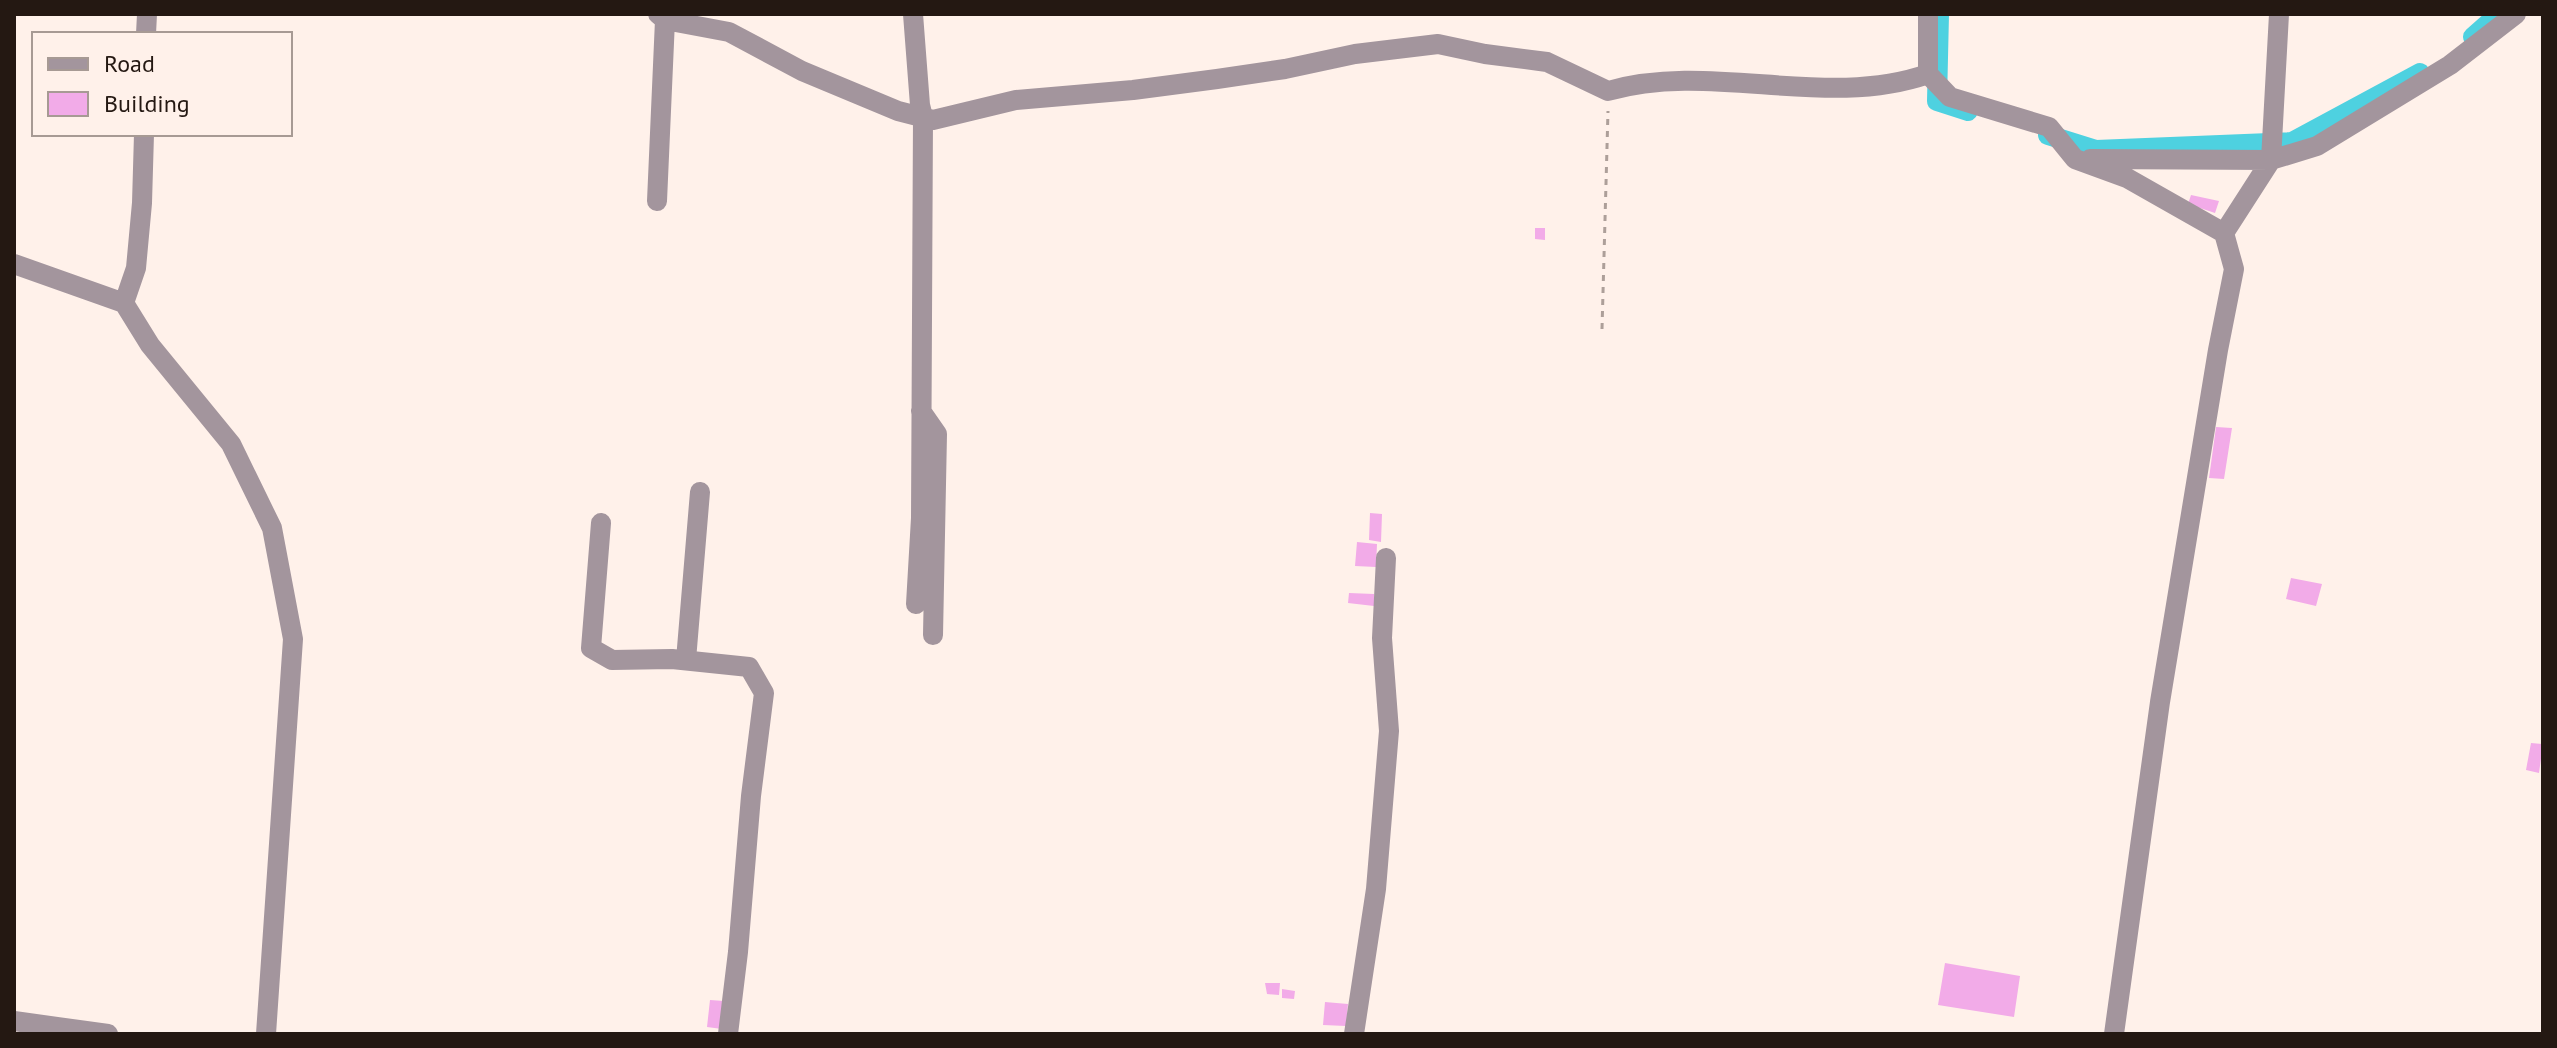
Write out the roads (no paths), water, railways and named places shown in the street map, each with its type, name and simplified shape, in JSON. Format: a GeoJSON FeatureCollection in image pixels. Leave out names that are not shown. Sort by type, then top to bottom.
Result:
{"type":"FeatureCollection","features":[{"type":"Feature","properties":{"kind":"street"},"geometry":{"type":"LineString","coordinates":[[913,14],[923,117],[921,518],[916,604]]}},
{"type":"Feature","properties":{"kind":"street"},"geometry":{"type":"LineString","coordinates":[[1928,14],[1928,74],[1950,97],[2049,127],[2075,159],[2127,178],[2224,233],[2234,269],[2160,702],[2114,1034]]}},
{"type":"Feature","properties":{"kind":"street"},"geometry":{"type":"LineString","coordinates":[[2224,233],[2271,160],[2279,14]]}},
{"type":"Feature","properties":{"kind":"street"},"geometry":{"type":"LineString","coordinates":[[2075,159],[2271,160],[2317,146],[2450,65],[2516,14]]}},
{"type":"Feature","properties":{"kind":"street"},"geometry":{"type":"LineString","coordinates":[[657,201],[662,17],[729,32],[802,71],[898,111],[933,120],[1016,100],[1217,79],[1355,54],[1438,44],[1547,62],[1608,91],[1636,83],[1691,80],[1809,88],[1902,83],[1928,74]]}},
{"type":"Feature","properties":{"kind":"street"},"geometry":{"type":"LineString","coordinates":[[124,303],[136,268],[144,136]]}},
{"type":"Feature","properties":{"kind":"street"},"geometry":{"type":"LineString","coordinates":[[14,264],[124,303],[150,345],[231,444],[272,528],[293,639],[266,1034]]}},
{"type":"Feature","properties":{"kind":"street"},"geometry":{"type":"LineString","coordinates":[[921,411],[937,434],[933,635]]}},
{"type":"Feature","properties":{"kind":"street"},"geometry":{"type":"LineString","coordinates":[[686,660],[700,492]]}},
{"type":"Feature","properties":{"kind":"street"},"geometry":{"type":"LineString","coordinates":[[601,523],[591,648],[612,660],[686,660],[749,667],[764,693],[728,1034]]}},
{"type":"Feature","properties":{"kind":"street"},"geometry":{"type":"LineString","coordinates":[[1354,1034],[1376,889],[1389,731],[1382,638],[1386,558]]}},
{"type":"Feature","properties":{"kind":"street"},"geometry":{"type":"LineString","coordinates":[[14,1021],[108,1034]]}},
{"type":"Feature","properties":{"kind":"waterway"},"geometry":{"type":"LineString","coordinates":[[1939,14],[1937,101],[1968,111]]}},
{"type":"Feature","properties":{"kind":"waterway"},"geometry":{"type":"LineString","coordinates":[[2473,37],[2499,14]]}},
{"type":"Feature","properties":{"kind":"waterway"},"geometry":{"type":"LineString","coordinates":[[2048,135],[2096,150],[2292,142],[2420,73]]}}]}
